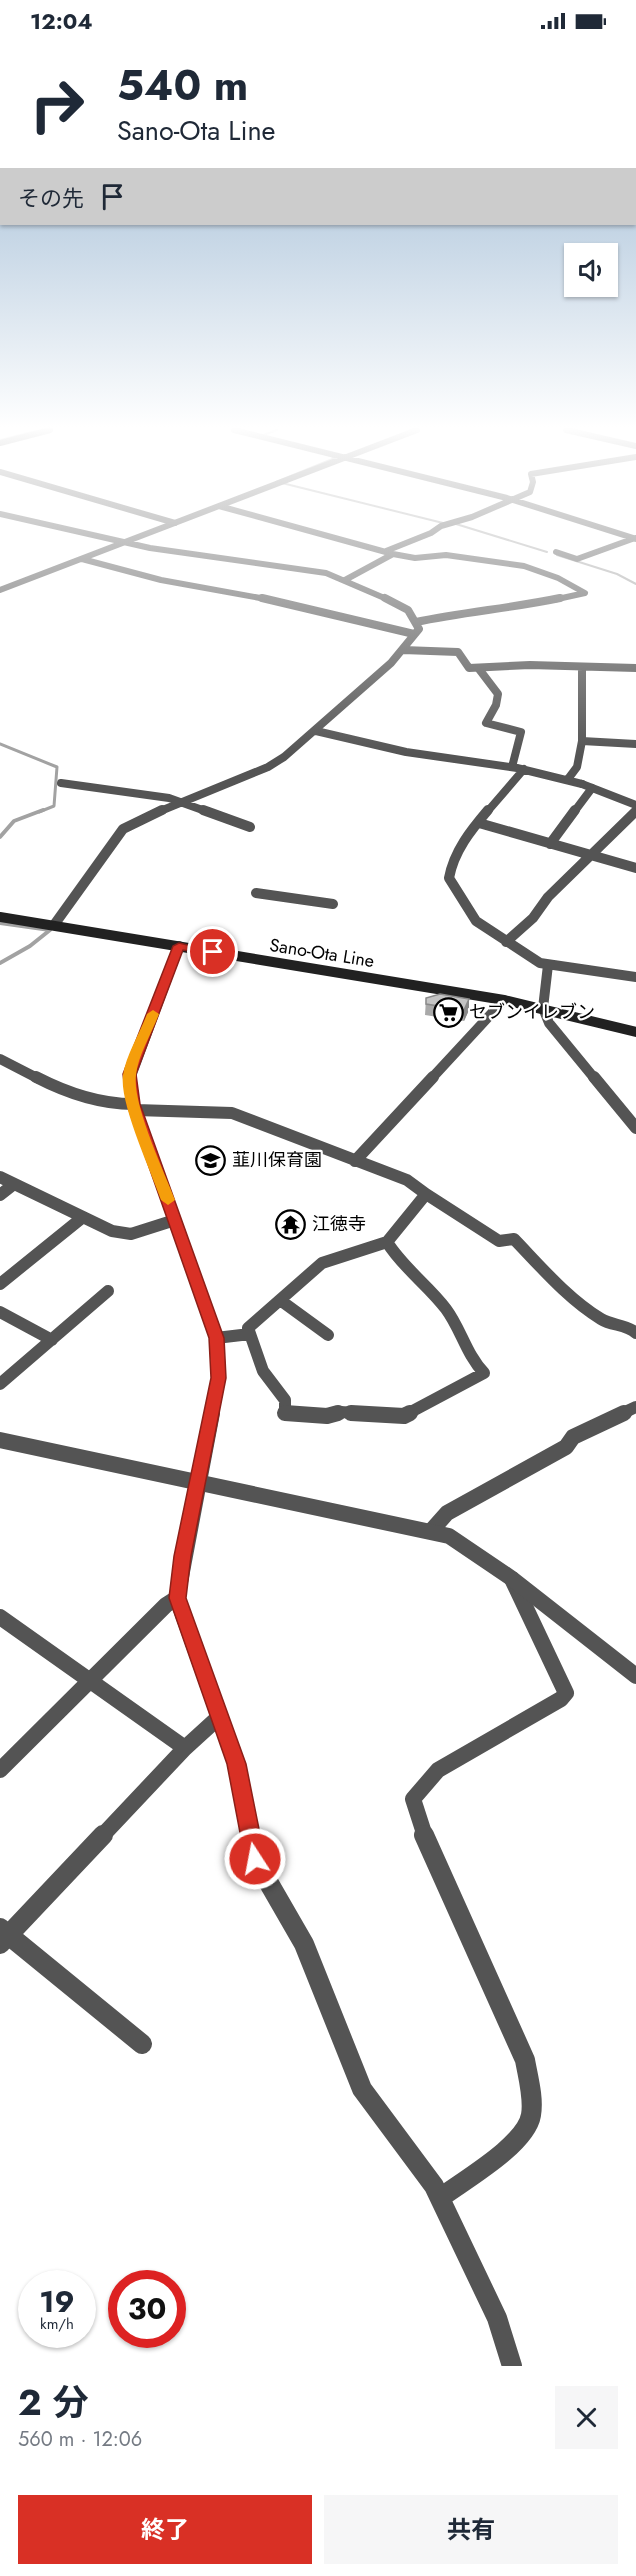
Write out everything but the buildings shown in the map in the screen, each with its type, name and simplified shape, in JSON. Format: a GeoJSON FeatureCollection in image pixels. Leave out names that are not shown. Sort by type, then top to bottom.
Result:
{"type":"FeatureCollection","features":[{"type":"Feature","properties":{"kind":"main road","name":"Sano-Ota Line"},"geometry":{"type":"LineString","coordinates":[[0,917],[504,1000],[636,1032]]}},
{"type":"Feature","properties":{"kind":"street"},"geometry":{"type":"LineString","coordinates":[[54,925],[123,829],[183,801],[268,767],[316,731],[403,650],[419,629],[408,610],[399,604],[345,579],[326,573],[159,549],[115,538]]}},
{"type":"Feature","properties":{"kind":"street"},"geometry":{"type":"LineString","coordinates":[[0,590],[135,538]]}},
{"type":"Feature","properties":{"kind":"street"},"geometry":{"type":"LineString","coordinates":[[336,538],[389,553],[420,558],[446,555],[524,566],[558,578],[585,593],[503,610],[475,610],[416,622]]}},
{"type":"Feature","properties":{"kind":"street"},"geometry":{"type":"LineString","coordinates":[[345,579],[389,553],[420,538]]}},
{"type":"Feature","properties":{"kind":"street"},"geometry":{"type":"LineString","coordinates":[[556,552],[577,559],[635,538]]}},
{"type":"Feature","properties":{"kind":"street"},"geometry":{"type":"LineString","coordinates":[[82,559],[161,580],[284,602],[414,634]]}},
{"type":"Feature","properties":{"kind":"street"},"geometry":{"type":"LineString","coordinates":[[403,650],[458,652],[469,668],[479,669],[530,665],[636,668]]}},
{"type":"Feature","properties":{"kind":"street"},"geometry":{"type":"LineString","coordinates":[[568,779],[573,775],[577,765],[582,741],[582,668]]}},
{"type":"Feature","properties":{"kind":"street"},"geometry":{"type":"LineString","coordinates":[[479,669],[500,692],[500,698],[486,723],[521,732],[512,767]]}},
{"type":"Feature","properties":{"kind":"street"},"geometry":{"type":"LineString","coordinates":[[316,731],[406,752],[512,767],[568,779],[636,805]]}},
{"type":"Feature","properties":{"kind":"street"},"geometry":{"type":"LineString","coordinates":[[582,741],[636,744]]}},
{"type":"Feature","properties":{"kind":"street"},"geometry":{"type":"LineString","coordinates":[[524,770],[480,823],[467,835],[451,867],[449,879],[476,921],[506,942],[548,965],[636,977]]}},
{"type":"Feature","properties":{"kind":"street"},"geometry":{"type":"LineString","coordinates":[[61,783],[183,801],[250,827]]}},
{"type":"Feature","properties":{"kind":"street"},"geometry":{"type":"LineString","coordinates":[[550,844],[592,788]]}},
{"type":"Feature","properties":{"kind":"street"},"geometry":{"type":"LineString","coordinates":[[506,942],[533,918],[543,903],[636,811]]}},
{"type":"Feature","properties":{"kind":"street"},"geometry":{"type":"LineString","coordinates":[[480,823],[636,868]]}},
{"type":"Feature","properties":{"kind":"street"},"geometry":{"type":"LineString","coordinates":[[256,893],[333,904]]}},
{"type":"Feature","properties":{"kind":"street"},"geometry":{"type":"LineString","coordinates":[[179,946],[130,1074],[134,1107],[216,1338],[219,1378],[177,1598],[236,1764],[255,1859],[304,1944],[362,2089],[434,2186],[497,2318],[512,2366]]}},
{"type":"Feature","properties":{"kind":"street"},"geometry":{"type":"LineString","coordinates":[[548,965],[543,1008],[549,1023],[636,1128]]}},
{"type":"Feature","properties":{"kind":"street"},"geometry":{"type":"LineString","coordinates":[[356,1161],[504,1000]]}},
{"type":"Feature","properties":{"kind":"street"},"geometry":{"type":"LineString","coordinates":[[0,1059],[63,1091],[118,1104],[232,1113],[407,1180],[499,1241],[514,1239],[544,1271],[603,1321],[631,1328],[636,1333]]}},
{"type":"Feature","properties":{"kind":"street"},"geometry":{"type":"LineString","coordinates":[[0,1177],[112,1231],[131,1234],[175,1220]]}},
{"type":"Feature","properties":{"kind":"street"},"geometry":{"type":"LineString","coordinates":[[0,1196],[15,1184]]}},
{"type":"Feature","properties":{"kind":"street"},"geometry":{"type":"LineString","coordinates":[[387,1242],[396,1259],[451,1316],[469,1359],[484,1373],[404,1416],[340,1412],[327,1416],[285,1414],[285,1400],[263,1371],[248,1328],[322,1263],[387,1242],[426,1194]]}},
{"type":"Feature","properties":{"kind":"street"},"geometry":{"type":"LineString","coordinates":[[0,1284],[83,1217]]}},
{"type":"Feature","properties":{"kind":"street"},"geometry":{"type":"LineString","coordinates":[[0,1384],[108,1291]]}},
{"type":"Feature","properties":{"kind":"street"},"geometry":{"type":"LineString","coordinates":[[280,1300],[328,1335]]}},
{"type":"Feature","properties":{"kind":"street"},"geometry":{"type":"LineString","coordinates":[[0,1312],[52,1340]]}},
{"type":"Feature","properties":{"kind":"street"},"geometry":{"type":"LineString","coordinates":[[216,1338],[250,1334]]}},
{"type":"Feature","properties":{"kind":"street"},"geometry":{"type":"LineString","coordinates":[[431,1531],[447,1513],[566,1448],[573,1437],[636,1407]]}},
{"type":"Feature","properties":{"kind":"street"},"geometry":{"type":"LineString","coordinates":[[0,1440],[449,1536],[511,1578],[636,1676]]}},
{"type":"Feature","properties":{"kind":"street"},"geometry":{"type":"LineString","coordinates":[[440,2198],[505,2150],[521,2135],[531,2116],[525,2060],[417,1818],[414,1799],[438,1770],[561,1699],[566,1693],[511,1578]]}},
{"type":"Feature","properties":{"kind":"street"},"geometry":{"type":"LineString","coordinates":[[0,1770],[166,1605],[177,1598]]}},
{"type":"Feature","properties":{"kind":"street"},"geometry":{"type":"LineString","coordinates":[[1,1618],[185,1748]]}},
{"type":"Feature","properties":{"kind":"street"},"geometry":{"type":"LineString","coordinates":[[142,2044],[3,1936],[185,1748],[219,1717]]}},
{"type":"Feature","properties":{"kind":"waterway"},"geometry":{"type":"LineString","coordinates":[[503,538],[547,552]]}},
{"type":"Feature","properties":{"kind":"waterway"},"geometry":{"type":"LineString","coordinates":[[557,555],[617,574],[636,584]]}},
{"type":"Feature","properties":{"kind":"waterway"},"geometry":{"type":"LineString","coordinates":[[0,744],[57,767],[54,806],[39,812]]}},
{"type":"Feature","properties":{"kind":"waterway"},"geometry":{"type":"LineString","coordinates":[[0,837],[14,821],[43,810]]}},
{"type":"Feature","properties":{"kind":"waterway"},"geometry":{"type":"LineString","coordinates":[[0,923],[50,930],[30,946],[0,963]]}},
{"type":"Feature","properties":{"kind":"slow traffic"},"geometry":{"type":"LineString","coordinates":[[153,1014],[130,1074],[130,1086],[133,1104],[168,1200]]}},
{"type":"Feature","properties":{"kind":"place","name":"セブンイレブン"},"geometry":{"type":"Point","coordinates":[448,1012]}},
{"type":"Feature","properties":{"kind":"place","name":"韮川保育園"},"geometry":{"type":"Point","coordinates":[211,1160]}},
{"type":"Feature","properties":{"kind":"place","name":"江徳寺"},"geometry":{"type":"Point","coordinates":[291,1224]}},
{"type":"Feature","properties":{"kind":"route"},"geometry":{"type":"LineString","coordinates":[[213,952],[179,946],[130,1074],[130,1086],[133,1104],[216,1338],[219,1378],[183,1556],[177,1598],[236,1764],[255,1859]]}}]}
